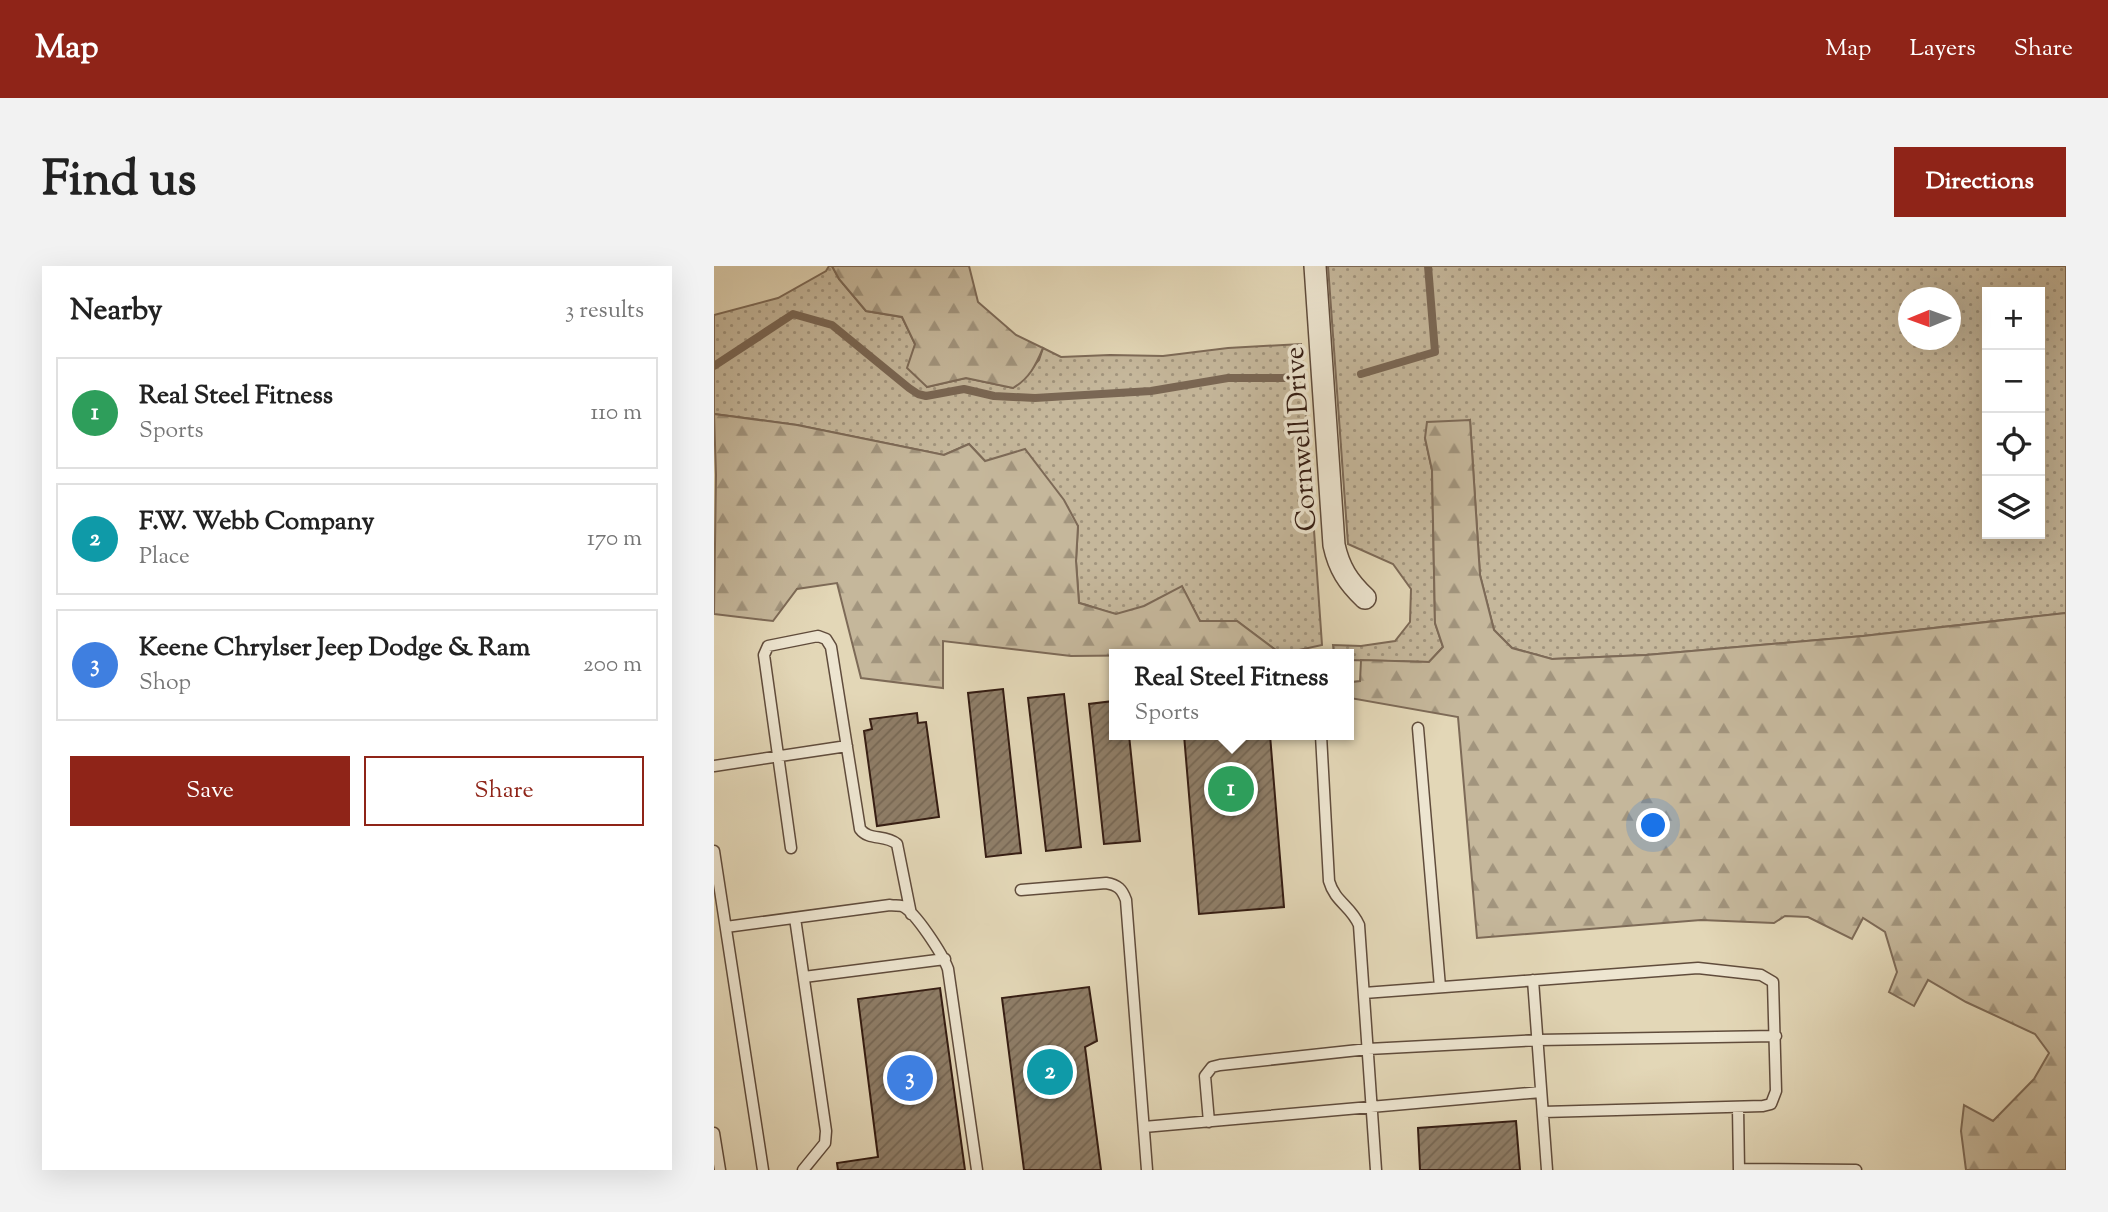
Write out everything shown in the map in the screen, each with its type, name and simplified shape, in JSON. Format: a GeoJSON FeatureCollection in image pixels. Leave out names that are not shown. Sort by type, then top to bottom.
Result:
{"type":"FeatureCollection","features":[{"type":"Feature","properties":{"kind":"street","name":"Cornwell Drive"},"geometry":{"type":"LineString","coordinates":[[1315,266],[1334,545],[1339,565],[1349,583],[1365,598]]}},
{"type":"Feature","properties":{"kind":"lane"},"geometry":{"type":"LineString","coordinates":[[791,848],[764,663],[765,650],[768,646],[818,636],[826,639],[831,647],[860,829],[865,835],[886,838],[897,844],[911,914]]}},
{"type":"Feature","properties":{"kind":"lane"},"geometry":{"type":"LineString","coordinates":[[1418,728],[1440,987]]}},
{"type":"Feature","properties":{"kind":"lane"},"geometry":{"type":"LineString","coordinates":[[1321,740],[1329,881],[1335,897],[1353,914],[1359,925],[1376,1170]]}},
{"type":"Feature","properties":{"kind":"lane"},"geometry":{"type":"LineString","coordinates":[[714,765],[847,746]]}},
{"type":"Feature","properties":{"kind":"lane"},"geometry":{"type":"LineString","coordinates":[[714,851],[718,901],[726,927],[763,1170]]}},
{"type":"Feature","properties":{"kind":"lane"},"geometry":{"type":"LineString","coordinates":[[1021,890],[1106,883],[1123,889],[1147,1170]]}},
{"type":"Feature","properties":{"kind":"lane"},"geometry":{"type":"LineString","coordinates":[[726,927],[890,905],[902,906],[911,914],[945,959],[948,969],[977,1170]]}},
{"type":"Feature","properties":{"kind":"lane"},"geometry":{"type":"LineString","coordinates":[[795,918],[826,1131],[825,1143],[803,1170]]}},
{"type":"Feature","properties":{"kind":"lane"},"geometry":{"type":"LineString","coordinates":[[804,977],[945,959]]}},
{"type":"Feature","properties":{"kind":"lane"},"geometry":{"type":"LineString","coordinates":[[1364,993],[1698,968],[1761,975],[1768,977],[1775,988],[1775,1099],[1771,1104],[1543,1112]]}},
{"type":"Feature","properties":{"kind":"lane"},"geometry":{"type":"LineString","coordinates":[[1533,980],[1547,1170]]}},
{"type":"Feature","properties":{"kind":"lane"},"geometry":{"type":"LineString","coordinates":[[1209,1122],[1205,1076],[1212,1067],[1368,1049],[1538,1040],[1776,1036]]}},
{"type":"Feature","properties":{"kind":"lane"},"geometry":{"type":"LineString","coordinates":[[1144,1127],[1541,1092]]}},
{"type":"Feature","properties":{"kind":"lane"},"geometry":{"type":"LineString","coordinates":[[1738,1107],[1739,1170],[1856,1170]]}},
{"type":"Feature","properties":{"kind":"lane"},"geometry":{"type":"LineString","coordinates":[[714,1133],[720,1170]]}},
{"type":"Feature","properties":{"kind":"green space"},"geometry":{"type":"Polygon","coordinates":[[[832,266],[839,279],[866,311],[902,317],[915,344],[927,387],[966,378],[1013,388],[1039,360],[1043,348],[1061,357],[1163,356],[1228,348],[1301,344],[1322,645],[1304,649],[1274,649],[1237,621],[1200,621],[1182,587],[1149,604],[1123,613],[1116,614],[1079,603],[1076,561],[1078,526],[985,461],[969,444],[944,455],[797,425],[714,414],[714,315],[778,298],[832,266]]]}},
{"type":"Feature","properties":{"kind":"green space"},"geometry":{"type":"Polygon","coordinates":[[[832,266],[969,266],[978,302],[1016,335],[1043,348],[1038,360],[1023,380],[1013,388],[966,378],[927,387],[907,368],[915,344],[902,317],[866,311],[839,279],[832,266]]]}},
{"type":"Feature","properties":{"kind":"green space"},"geometry":{"type":"Polygon","coordinates":[[[1328,266],[2066,266],[2066,613],[1863,636],[1646,655],[1552,659],[1512,648],[1494,630],[1480,575],[1470,420],[1425,438],[1432,470],[1435,623],[1443,647],[1429,662],[1354,660],[1354,649],[1333,649],[1333,645],[1361,646],[1395,641],[1410,622],[1411,589],[1393,564],[1348,544],[1328,266]]]}},
{"type":"Feature","properties":{"kind":"green space"},"geometry":{"type":"Polygon","coordinates":[[[714,414],[797,425],[944,455],[969,444],[985,461],[1025,449],[1064,500],[1078,526],[1076,561],[1079,603],[1116,614],[1144,606],[1182,586],[1200,621],[1237,621],[1274,649],[1109,649],[1109,656],[1071,656],[943,641],[943,688],[861,678],[837,583],[797,589],[773,621],[714,614],[714,414]]]}},
{"type":"Feature","properties":{"kind":"green space"},"geometry":{"type":"Polygon","coordinates":[[[1470,420],[1480,575],[1494,630],[1512,648],[1552,659],[1646,655],[1863,636],[2066,613],[2066,1170],[1966,1170],[1961,1131],[1964,1105],[1993,1121],[2034,1079],[2049,1053],[2035,1034],[1966,1002],[1928,980],[1914,1006],[1889,992],[1897,972],[1885,932],[1863,918],[1852,939],[1808,917],[1785,916],[1774,923],[1701,920],[1477,938],[1458,717],[1354,699],[1354,682],[1360,681],[1361,660],[1429,662],[1443,647],[1435,623],[1432,470],[1425,438],[1427,422],[1470,420]]]}},
{"type":"Feature","properties":{"kind":"building"},"geometry":{"type":"Polygon","coordinates":[[[1003,689],[1021,853],[986,857],[968,693],[1003,689]]]}},
{"type":"Feature","properties":{"kind":"building"},"geometry":{"type":"Polygon","coordinates":[[[1064,694],[1081,847],[1046,851],[1028,698],[1064,694]]]}},
{"type":"Feature","properties":{"kind":"building"},"geometry":{"type":"Polygon","coordinates":[[[1109,702],[1109,740],[1130,740],[1140,841],[1104,844],[1089,704],[1109,702]]]}},
{"type":"Feature","properties":{"kind":"building"},"geometry":{"type":"Polygon","coordinates":[[[917,713],[918,723],[926,722],[939,817],[877,826],[864,731],[872,729],[870,719],[917,713]]]}},
{"type":"Feature","properties":{"kind":"building"},"geometry":{"type":"Polygon","coordinates":[[[1184,740],[1270,740],[1284,907],[1199,914],[1184,740]]]}},
{"type":"Feature","properties":{"kind":"building"},"geometry":{"type":"Polygon","coordinates":[[[1089,987],[1097,1041],[1085,1047],[1101,1170],[1024,1170],[1002,998],[1089,987]]]}},
{"type":"Feature","properties":{"kind":"building"},"geometry":{"type":"Polygon","coordinates":[[[940,988],[965,1170],[838,1170],[837,1163],[878,1157],[858,999],[940,988]]]}},
{"type":"Feature","properties":{"kind":"building"},"geometry":{"type":"Polygon","coordinates":[[[1516,1121],[1520,1170],[1420,1170],[1418,1128],[1516,1121]]]}},
{"type":"Feature","properties":{"kind":"waterway"},"geometry":{"type":"LineString","coordinates":[[1361,374],[1435,352],[1428,266]]}},
{"type":"Feature","properties":{"kind":"waterway"},"geometry":{"type":"LineString","coordinates":[[714,366],[793,314],[832,325],[909,388],[926,396],[964,389],[994,396],[1035,398],[1151,391],[1228,378],[1292,378]]}},
{"type":"Feature","properties":{"kind":"place","name":"Real Steel Fitness"},"geometry":{"type":"Point","coordinates":[1231,789]}},
{"type":"Feature","properties":{"kind":"place","name":"F.W. Webb Company"},"geometry":{"type":"Point","coordinates":[1050,1072]}},
{"type":"Feature","properties":{"kind":"place","name":"Keene Chrylser Jeep Dodge & Ram"},"geometry":{"type":"Point","coordinates":[910,1078]}}]}
